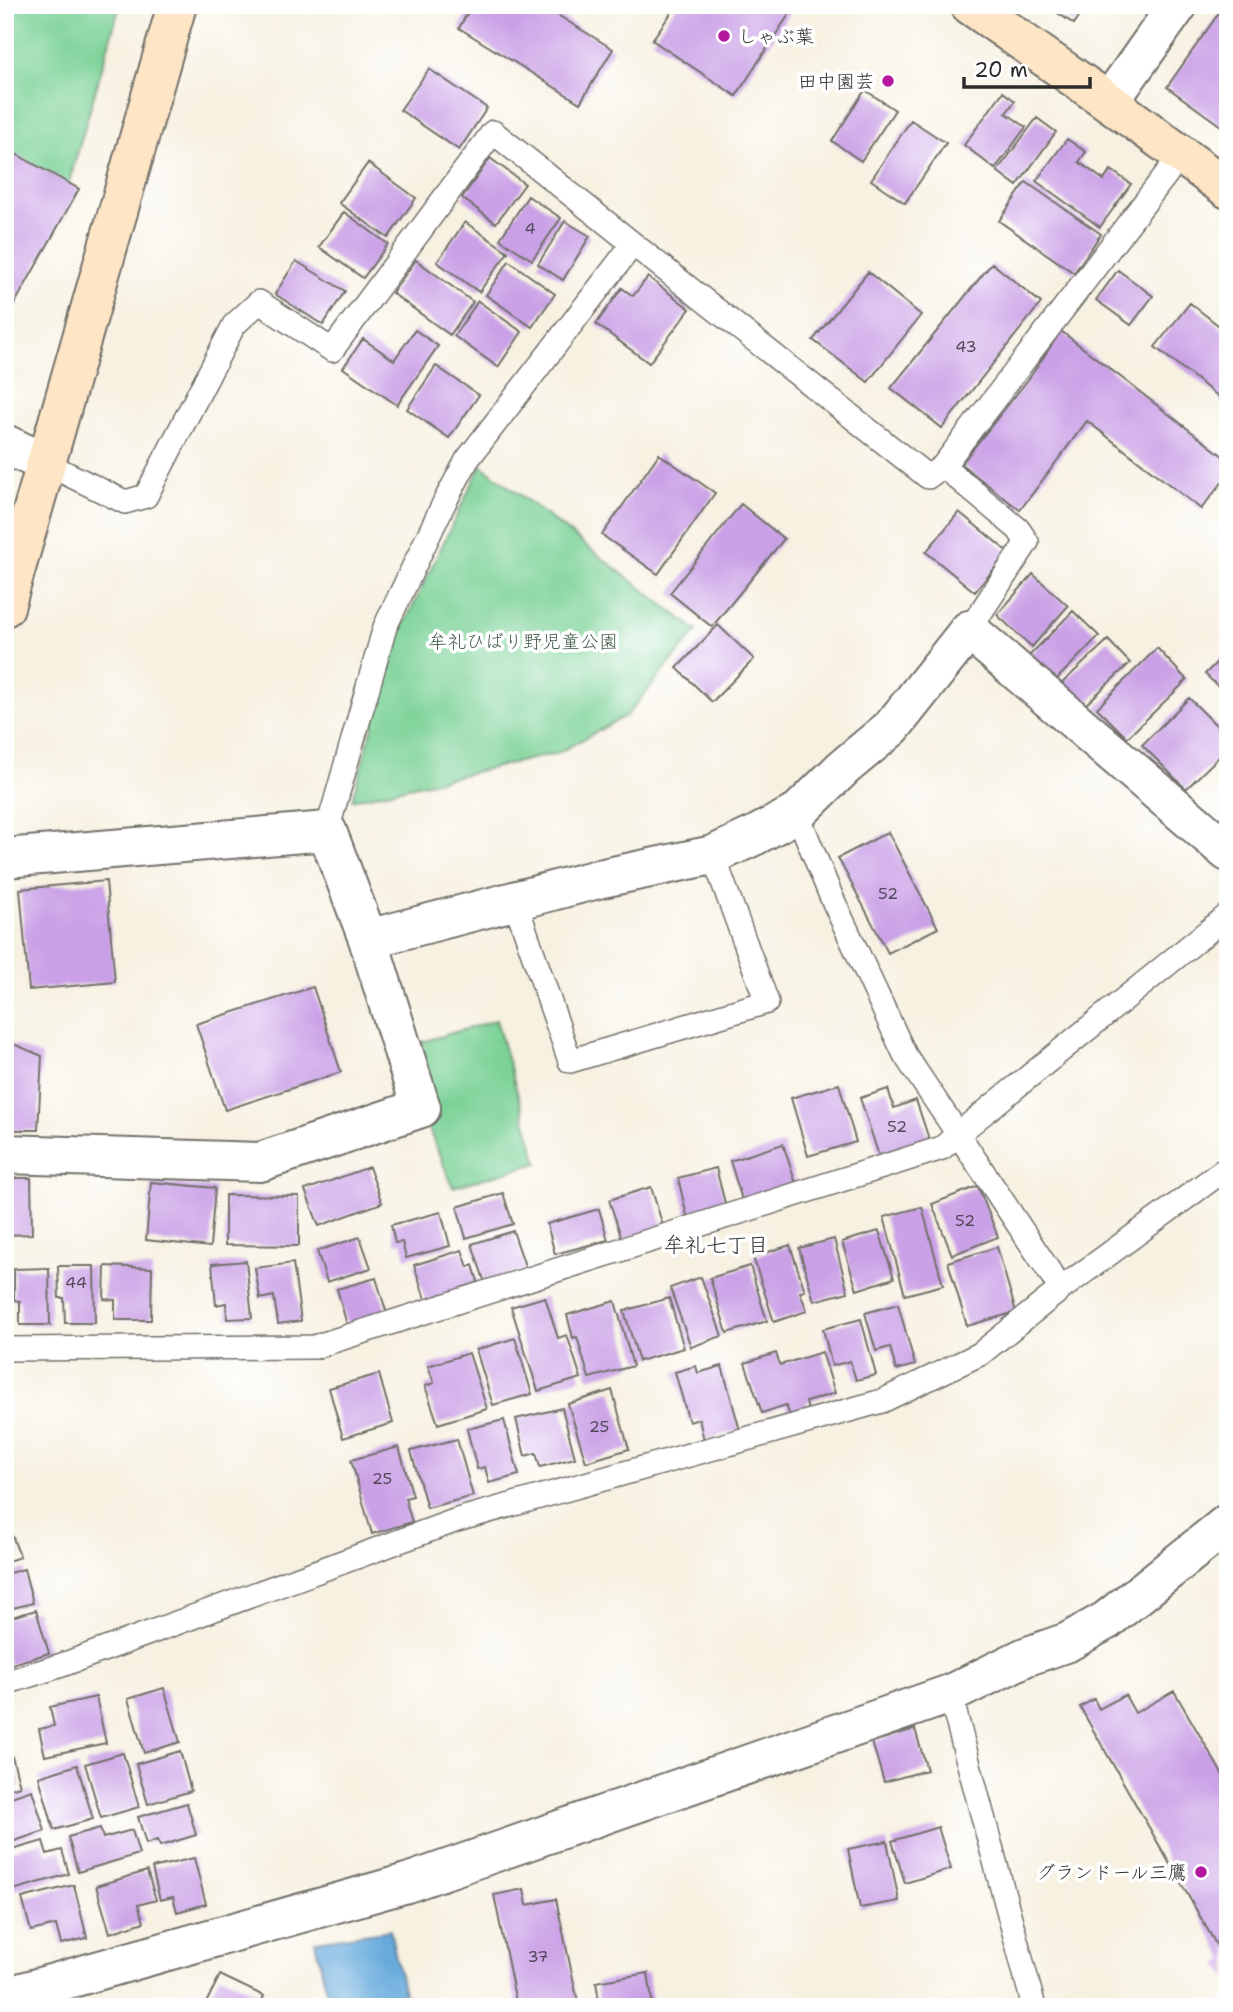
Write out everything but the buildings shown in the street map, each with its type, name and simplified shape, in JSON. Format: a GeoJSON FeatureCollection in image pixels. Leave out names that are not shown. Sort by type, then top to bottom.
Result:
{"type":"FeatureCollection","features":[{"type":"Feature","properties":{"kind":"street"},"geometry":{"type":"LineString","coordinates":[[5,607],[177,5]]}},
{"type":"Feature","properties":{"kind":"street"},"geometry":{"type":"LineString","coordinates":[[970,5],[1109,102],[1228,190]]}},
{"type":"Feature","properties":{"kind":"street"},"geometry":{"type":"LineString","coordinates":[[1109,102],[1178,5]]}},
{"type":"Feature","properties":{"kind":"street"},"geometry":{"type":"LineString","coordinates":[[5,444],[47,464]]}},
{"type":"Feature","properties":{"kind":"street"},"geometry":{"type":"LineString","coordinates":[[368,939],[598,879],[713,855],[797,813],[843,768],[892,727],[969,631],[1228,852]]}},
{"type":"Feature","properties":{"kind":"street"},"geometry":{"type":"LineString","coordinates":[[5,858],[327,831],[368,939],[421,1108],[260,1162],[5,1154]]}},
{"type":"Feature","properties":{"kind":"street"},"geometry":{"type":"LineString","coordinates":[[5,1997],[407,1883],[950,1694],[1025,1657],[1068,1642],[1107,1620],[1228,1523]]}},
{"type":"Feature","properties":{"kind":"lane"},"geometry":{"type":"LineString","coordinates":[[47,464],[125,502],[146,496],[234,325],[260,302],[332,350],[493,132],[928,477],[943,466],[1181,155]]}},
{"type":"Feature","properties":{"kind":"lane"},"geometry":{"type":"LineString","coordinates":[[327,831],[385,627],[444,503],[467,460],[633,244]]}},
{"type":"Feature","properties":{"kind":"lane"},"geometry":{"type":"LineString","coordinates":[[943,466],[1017,529],[1027,542],[969,631]]}},
{"type":"Feature","properties":{"kind":"lane"},"geometry":{"type":"LineString","coordinates":[[797,813],[831,895],[905,1055],[1060,1289]]}},
{"type":"Feature","properties":{"kind":"lane"},"geometry":{"type":"LineString","coordinates":[[515,901],[570,1062],[767,1002],[713,855]]}},
{"type":"Feature","properties":{"kind":"lane"},"geometry":{"type":"LineString","coordinates":[[5,1349],[314,1348],[942,1148],[1228,915]]}},
{"type":"Feature","properties":{"kind":"lane"},"geometry":{"type":"LineString","coordinates":[[5,1683],[62,1665],[457,1520],[882,1401],[980,1354],[1060,1289],[1228,1167]]}},
{"type":"Feature","properties":{"kind":"lane"},"geometry":{"type":"LineString","coordinates":[[950,1694],[1034,2007]]}},
{"type":"Feature","properties":{"kind":"green space"},"geometry":{"type":"Polygon","coordinates":[[[5,5],[120,5],[68,186],[5,165],[5,5]]]}},
{"type":"Feature","properties":{"kind":"green space","name":"牟礼ひばり野児童公園"},"geometry":{"type":"Polygon","coordinates":[[[481,465],[697,631],[627,715],[558,753],[352,800],[397,639],[481,465]]]}},
{"type":"Feature","properties":{"kind":"green space"},"geometry":{"type":"Polygon","coordinates":[[[496,1020],[538,1163],[453,1187],[426,1123],[438,1117],[412,1045],[496,1020]]]}},
{"type":"Feature","properties":{"kind":"water"},"geometry":{"type":"Polygon","coordinates":[[[390,1930],[407,2007],[330,2007],[315,1941],[390,1930]]]}},
{"type":"Feature","properties":{"kind":"place","name":"しゃぶ葉"},"geometry":{"type":"Point","coordinates":[724,36]}},
{"type":"Feature","properties":{"kind":"place","name":"田中園芸"},"geometry":{"type":"Point","coordinates":[888,81]}},
{"type":"Feature","properties":{"kind":"place","name":"グランドール三鷹"},"geometry":{"type":"Point","coordinates":[1201,1872]}},
{"type":"Feature","properties":{"kind":"district","name":"牟礼七丁目"},"geometry":{"type":"Point","coordinates":[716,1245]}}]}
